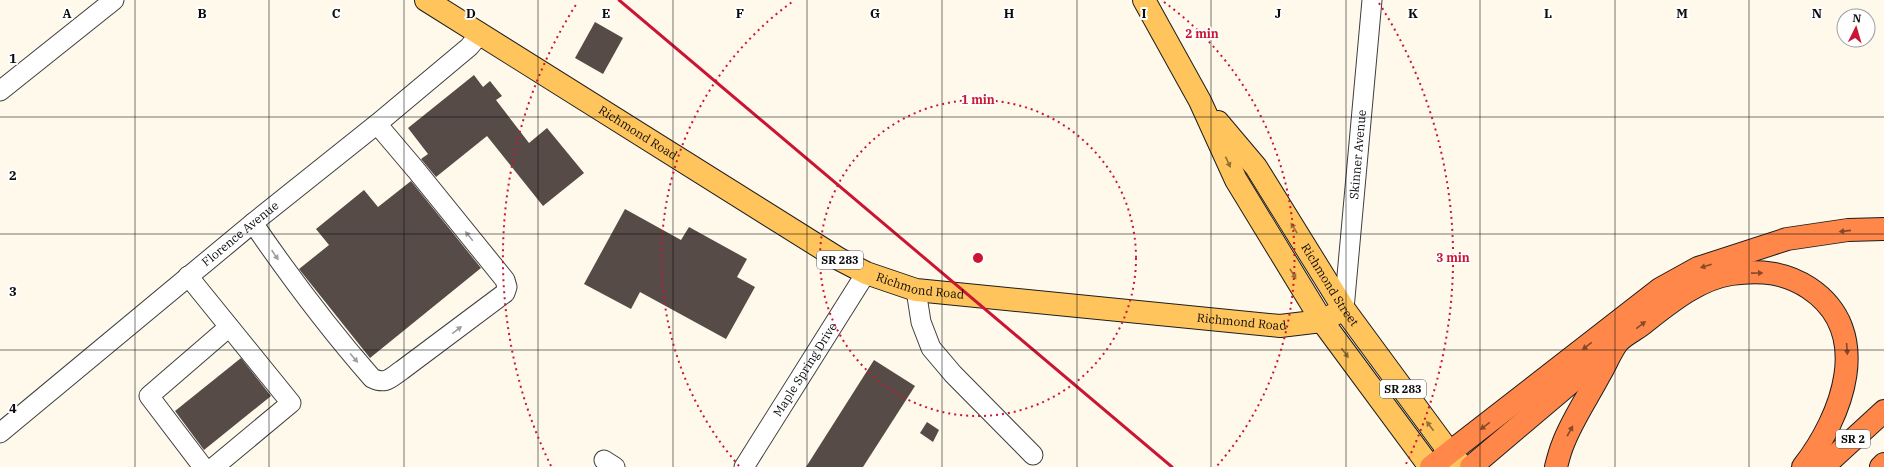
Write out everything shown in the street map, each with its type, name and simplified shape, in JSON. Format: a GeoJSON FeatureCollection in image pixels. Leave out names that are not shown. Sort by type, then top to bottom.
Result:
{"type":"FeatureCollection","features":[{"type":"Feature","properties":{"kind":"highway"},"geometry":{"type":"LineString","coordinates":[[1431,467],[1457,460],[1660,289],[1698,268],[1787,239],[1848,230],[1884,229]]}},
{"type":"Feature","properties":{"kind":"highway"},"geometry":{"type":"LineString","coordinates":[[1471,467],[1618,342],[1666,306],[1699,285],[1730,274],[1759,272],[1783,274],[1802,283],[1822,296],[1836,316],[1846,336],[1847,358],[1844,384],[1836,410],[1823,438],[1803,467]]}},
{"type":"Feature","properties":{"kind":"highway"},"geometry":{"type":"LineString","coordinates":[[1556,467],[1563,444],[1618,342]]}},
{"type":"Feature","properties":{"kind":"highway","name":"SR 2"},"geometry":{"type":"LineString","coordinates":[[1823,467],[1884,411]]}},
{"type":"Feature","properties":{"kind":"highway"},"geometry":{"type":"LineString","coordinates":[[1881,467],[1884,464]]}},
{"type":"Feature","properties":{"kind":"main road","name":"Richmond Road"},"geometry":{"type":"LineString","coordinates":[[426,0],[839,259],[866,273],[916,290],[1280,326],[1322,321],[1344,309]]}},
{"type":"Feature","properties":{"kind":"main road","name":"Richmond Street"},"geometry":{"type":"LineString","coordinates":[[1144,0],[1200,101],[1236,180],[1322,321],[1431,467]]}},
{"type":"Feature","properties":{"kind":"main road","name":"Richmond Street"},"geometry":{"type":"LineString","coordinates":[[1200,101],[1256,167],[1344,309],[1457,460]]}},
{"type":"Feature","properties":{"kind":"street"},"geometry":{"type":"LineString","coordinates":[[0,91],[114,0]]}},
{"type":"Feature","properties":{"kind":"street","name":"Skinner Avenue"},"geometry":{"type":"LineString","coordinates":[[1344,309],[1372,0]]}},
{"type":"Feature","properties":{"kind":"street","name":"Florence Avenue"},"geometry":{"type":"LineString","coordinates":[[0,433],[188,276],[377,124],[469,47],[480,34]]}},
{"type":"Feature","properties":{"kind":"street"},"geometry":{"type":"LineString","coordinates":[[253,223],[284,269],[323,319],[372,378],[378,382],[385,382],[505,293],[507,287],[504,280],[416,170],[377,124]]}},
{"type":"Feature","properties":{"kind":"street","name":"Maple Spring Drive"},"geometry":{"type":"LineString","coordinates":[[744,467],[866,273]]}},
{"type":"Feature","properties":{"kind":"street"},"geometry":{"type":"LineString","coordinates":[[188,276],[291,404],[214,467]]}},
{"type":"Feature","properties":{"kind":"street"},"geometry":{"type":"LineString","coordinates":[[916,290],[920,322],[931,348],[953,374],[1033,455]]}},
{"type":"Feature","properties":{"kind":"street"},"geometry":{"type":"LineString","coordinates":[[203,467],[149,396],[229,327]]}},
{"type":"Feature","properties":{"kind":"building"},"geometry":{"type":"Polygon","coordinates":[[[595,22],[623,38],[603,74],[575,58],[595,22]]]}},
{"type":"Feature","properties":{"kind":"building"},"geometry":{"type":"Polygon","coordinates":[[[474,75],[483,87],[490,81],[502,96],[496,100],[529,143],[547,128],[584,173],[543,206],[487,136],[436,177],[421,159],[428,154],[408,128],[474,75]]]}},
{"type":"Feature","properties":{"kind":"building"},"geometry":{"type":"Polygon","coordinates":[[[411,181],[481,268],[370,358],[299,269],[329,245],[316,229],[364,190],[378,207],[411,181]]]}},
{"type":"Feature","properties":{"kind":"building"},"geometry":{"type":"Polygon","coordinates":[[[625,209],[681,240],[689,227],[747,259],[737,277],[755,287],[726,339],[640,292],[631,309],[584,284],[625,209]]]}},
{"type":"Feature","properties":{"kind":"building"},"geometry":{"type":"Polygon","coordinates":[[[241,358],[271,396],[204,450],[175,411],[241,358]]]}},
{"type":"Feature","properties":{"kind":"building"},"geometry":{"type":"Polygon","coordinates":[[[874,360],[915,386],[863,467],[806,467],[874,360]]]}},
{"type":"Feature","properties":{"kind":"building"},"geometry":{"type":"Polygon","coordinates":[[[927,422],[939,430],[933,442],[920,433],[927,422]]]}},
{"type":"Feature","properties":{"kind":"railway"},"geometry":{"type":"LineString","coordinates":[[619,0],[1172,467]]}}]}
